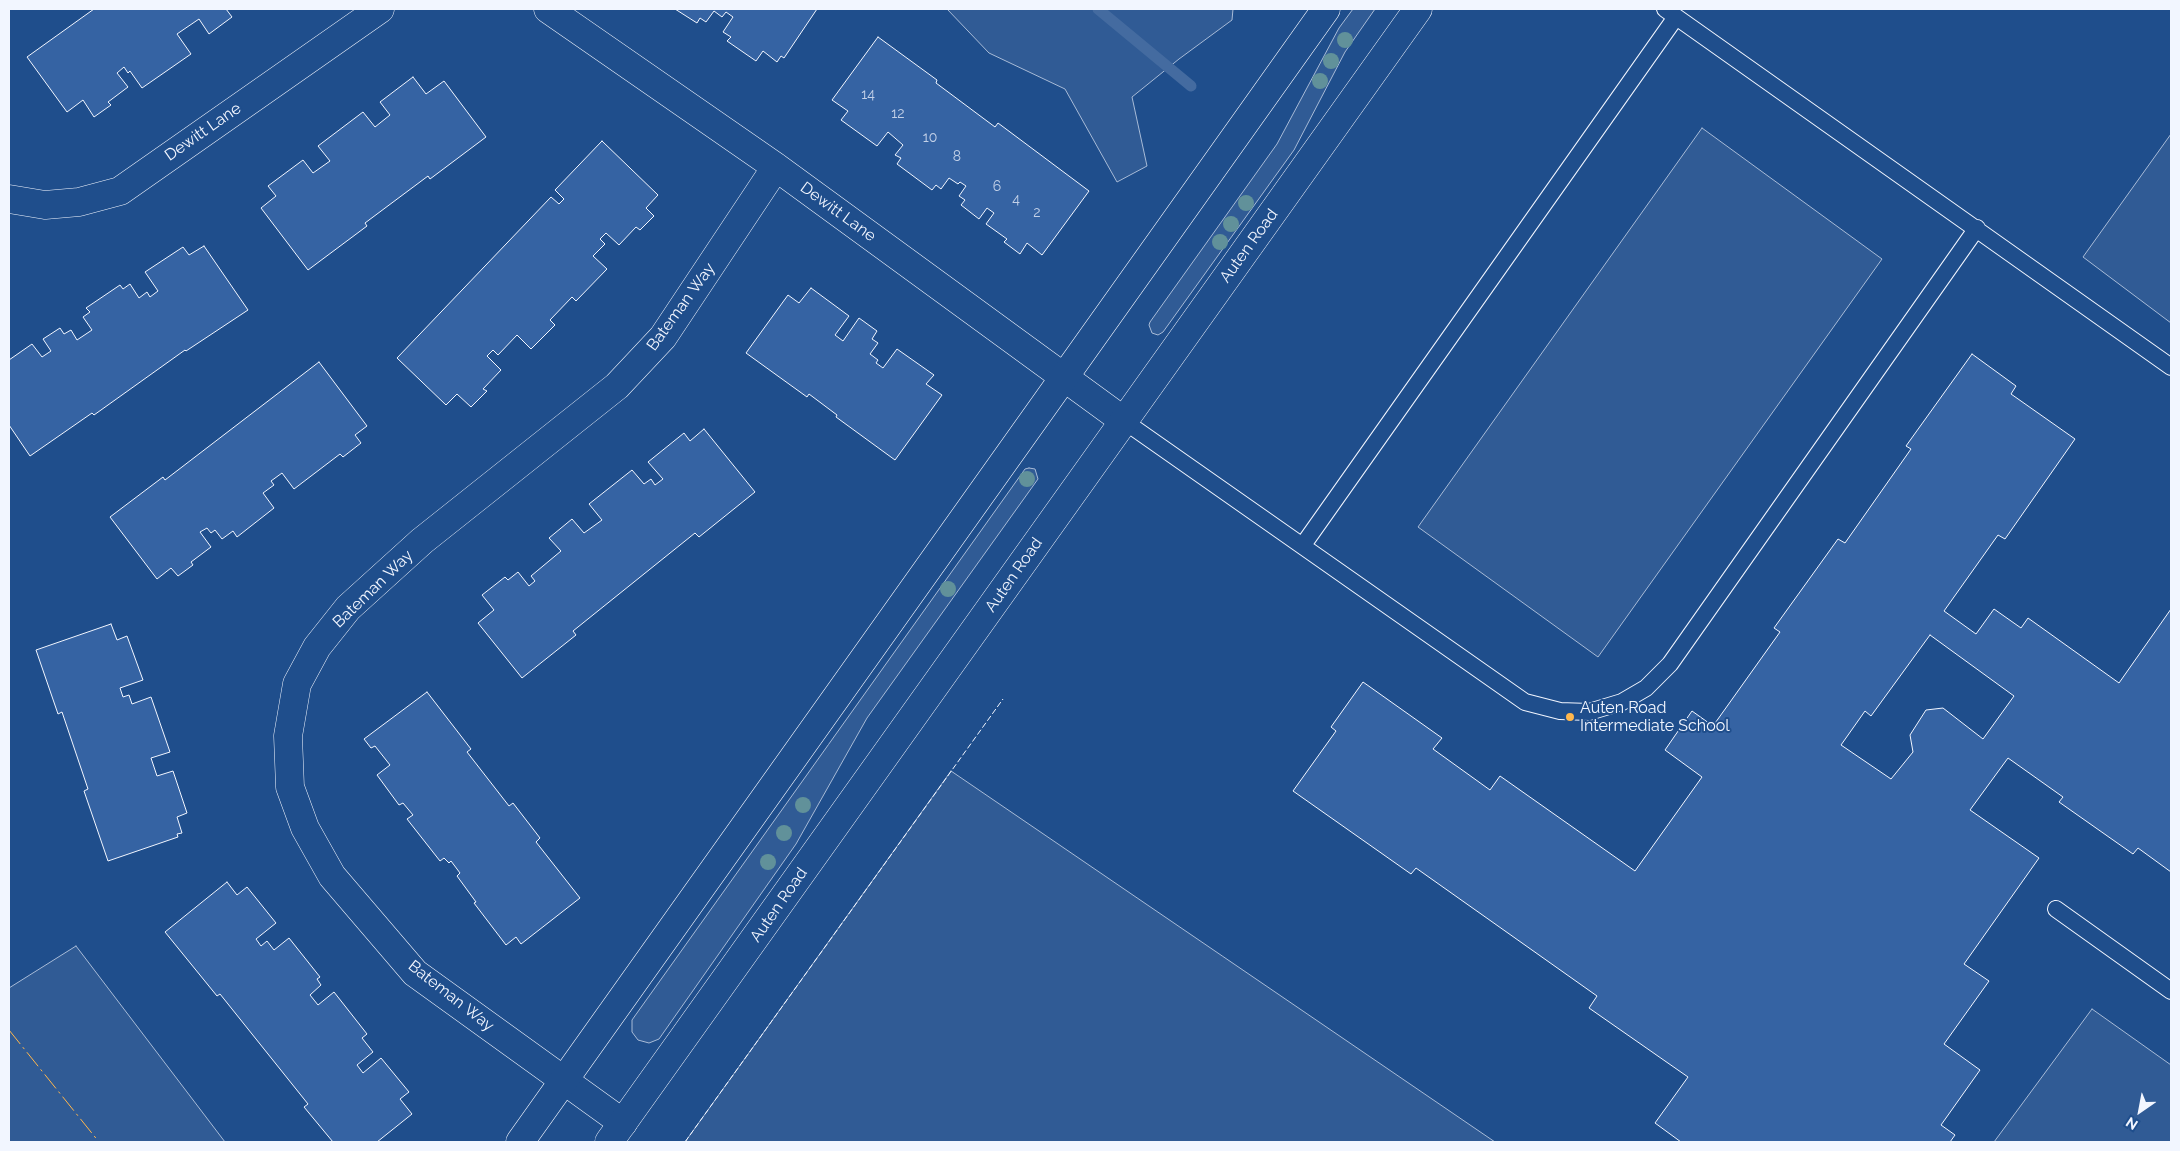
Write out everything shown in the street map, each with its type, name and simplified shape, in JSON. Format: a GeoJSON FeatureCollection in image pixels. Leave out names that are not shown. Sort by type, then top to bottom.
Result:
{"type":"FeatureCollection","features":[{"type":"Feature","properties":{"kind":"street","name":"Dewitt Lane"},"geometry":{"type":"LineString","coordinates":[[9,198],[45,205],[79,202],[120,191],[380,9]]}},
{"type":"Feature","properties":{"kind":"street","name":"Dewitt Lane"},"geometry":{"type":"LineString","coordinates":[[548,9],[776,166],[1124,421]]}},
{"type":"Feature","properties":{"kind":"street"},"geometry":{"type":"LineString","coordinates":[[520,1142],[1326,9]]}},
{"type":"Feature","properties":{"kind":"street","name":"Auten Road"},"geometry":{"type":"LineString","coordinates":[[616,1132],[1418,9]]}},
{"type":"Feature","properties":{"kind":"street","name":"Bateman Way"},"geometry":{"type":"LineString","coordinates":[[616,1132],[565,1080],[415,972],[332,876],[305,828],[290,787],[288,736],[297,684],[317,647],[348,608],[422,541],[617,386],[663,337],[776,166]]}},
{"type":"Feature","properties":{"kind":"lane"},"geometry":{"type":"LineString","coordinates":[[1303,545],[1671,13],[2171,367]]}},
{"type":"Feature","properties":{"kind":"lane"},"geometry":{"type":"LineString","coordinates":[[1124,421],[1525,702],[1560,711],[1589,712],[1622,702],[1646,688],[1670,664],[1977,228]]}},
{"type":"Feature","properties":{"kind":"lane"},"geometry":{"type":"LineString","coordinates":[[2056,909],[2171,991]]}},
{"type":"Feature","properties":{"kind":"shaded area"},"geometry":{"type":"Polygon","coordinates":[[[947,9],[1233,9],[1232,20],[1132,97],[1147,166],[1117,182],[1065,89],[989,53],[947,9]]]}},
{"type":"Feature","properties":{"kind":"shaded area"},"geometry":{"type":"Polygon","coordinates":[[[1353,9],[1375,9],[1345,52],[1294,150],[1163,332],[1158,335],[1152,333],[1149,325],[1150,322],[1277,144],[1339,28],[1353,9]]]}},
{"type":"Feature","properties":{"kind":"shaded area"},"geometry":{"type":"Polygon","coordinates":[[[1702,128],[1882,259],[1598,657],[1418,527],[1702,128]]]}},
{"type":"Feature","properties":{"kind":"shaded area"},"geometry":{"type":"Polygon","coordinates":[[[2171,134],[2171,323],[2083,257],[2171,134]]]}},
{"type":"Feature","properties":{"kind":"shaded area"},"geometry":{"type":"Polygon","coordinates":[[[1025,469],[1035,469],[1038,479],[867,718],[796,844],[659,1039],[649,1043],[638,1040],[632,1032],[632,1020],[1025,469]]]}},
{"type":"Feature","properties":{"kind":"shaded area"},"geometry":{"type":"Polygon","coordinates":[[[951,771],[1495,1142],[685,1142],[951,771]]]}},
{"type":"Feature","properties":{"kind":"shaded area"},"geometry":{"type":"Polygon","coordinates":[[[76,946],[225,1142],[9,1142],[9,988],[76,946]]]}},
{"type":"Feature","properties":{"kind":"shaded area"},"geometry":{"type":"Polygon","coordinates":[[[2092,1009],[2171,1065],[2171,1142],[1994,1142],[2092,1009]]]}},
{"type":"Feature","properties":{"kind":"building"},"geometry":{"type":"Polygon","coordinates":[[[94,9],[226,9],[232,17],[209,34],[199,19],[177,34],[191,54],[142,88],[130,71],[128,73],[124,67],[117,73],[128,87],[108,102],[111,105],[94,117],[83,100],[67,112],[27,57],[94,9]]]}},
{"type":"Feature","properties":{"kind":"building"},"geometry":{"type":"Polygon","coordinates":[[[675,9],[817,9],[784,58],[781,56],[777,62],[763,51],[756,61],[727,41],[731,37],[723,32],[733,17],[726,12],[722,17],[714,11],[706,22],[700,18],[697,23],[675,9]]]}},
{"type":"Feature","properties":{"kind":"building"},"geometry":{"type":"Polygon","coordinates":[[[878,37],[937,80],[936,83],[995,127],[998,123],[1089,191],[1042,255],[1027,243],[1020,254],[1004,242],[1007,239],[986,224],[994,213],[987,208],[979,219],[961,205],[965,200],[959,196],[966,186],[960,182],[958,184],[949,178],[941,189],[936,185],[932,190],[897,164],[901,158],[895,155],[903,145],[888,132],[877,146],[841,120],[848,111],[832,100],[878,37]]]}},
{"type":"Feature","properties":{"kind":"building"},"geometry":{"type":"Polygon","coordinates":[[[413,77],[426,94],[444,81],[486,137],[430,179],[428,176],[365,223],[367,226],[308,270],[261,208],[276,196],[268,186],[303,160],[313,173],[330,161],[318,146],[363,112],[375,127],[390,115],[380,102],[413,77]]]}},
{"type":"Feature","properties":{"kind":"building"},"geometry":{"type":"Polygon","coordinates":[[[602,141],[658,195],[646,208],[654,216],[640,230],[636,227],[619,245],[606,233],[600,239],[605,244],[593,256],[607,269],[576,301],[572,297],[550,320],[555,325],[531,349],[517,335],[498,355],[493,350],[487,356],[501,370],[483,389],[487,391],[471,407],[457,394],[446,405],[397,358],[551,197],[559,204],[564,199],[555,190],[602,141]]]}},
{"type":"Feature","properties":{"kind":"building"},"geometry":{"type":"Polygon","coordinates":[[[204,246],[248,310],[185,350],[94,415],[92,413],[30,456],[9,425],[9,360],[32,344],[42,357],[51,351],[43,339],[60,328],[64,334],[71,330],[77,340],[92,330],[83,317],[90,312],[86,308],[120,285],[123,289],[130,284],[139,298],[147,292],[150,297],[158,291],[145,272],[183,247],[189,255],[204,246]]]}},
{"type":"Feature","properties":{"kind":"building"},"geometry":{"type":"Polygon","coordinates":[[[811,288],[849,316],[835,335],[843,341],[859,318],[877,331],[872,339],[878,343],[870,354],[878,360],[876,363],[883,368],[897,349],[934,375],[926,384],[942,395],[895,460],[836,417],[837,415],[809,394],[807,397],[746,353],[788,295],[799,303],[811,288]]]}},
{"type":"Feature","properties":{"kind":"building"},"geometry":{"type":"Polygon","coordinates":[[[1972,354],[2016,386],[2011,394],[2075,439],[2005,539],[1998,535],[1944,611],[1976,634],[1994,609],[2021,628],[2028,618],[2119,683],[2171,609],[2171,872],[2138,848],[2133,854],[2059,802],[2063,797],[2008,758],[1970,810],[2039,858],[1964,964],[1989,981],[1944,1044],[1980,1070],[1941,1125],[1955,1135],[1950,1142],[1681,1142],[1655,1123],[1688,1077],[1589,1008],[1597,996],[1416,868],[1411,874],[1293,791],[1336,731],[1331,727],[1363,682],[1442,738],[1433,749],[1490,790],[1500,776],[1635,871],[1702,777],[1665,750],[1692,711],[1713,726],[1780,632],[1774,628],[1838,539],[1845,543],[1911,449],[1906,446],[1972,354]],[[1930,635],[1871,716],[1865,711],[1841,745],[1891,779],[1913,752],[1910,735],[1926,710],[1943,708],[1983,739],[2014,696],[1930,635]]]}},
{"type":"Feature","properties":{"kind":"building"},"geometry":{"type":"Polygon","coordinates":[[[319,362],[367,426],[355,435],[361,443],[343,457],[340,454],[294,489],[282,473],[271,481],[274,485],[263,493],[274,508],[237,537],[233,531],[222,539],[215,530],[211,533],[207,528],[200,532],[211,547],[191,562],[193,565],[178,576],[171,568],[157,579],[110,517],[163,477],[165,480],[319,362]]]}},
{"type":"Feature","properties":{"kind":"building"},"geometry":{"type":"Polygon","coordinates":[[[704,429],[755,492],[699,537],[695,533],[573,631],[576,635],[522,678],[478,623],[494,610],[482,595],[505,577],[508,580],[518,572],[529,586],[535,581],[531,576],[561,551],[549,538],[572,519],[584,533],[602,520],[589,504],[632,470],[644,484],[651,479],[655,485],[663,479],[648,462],[684,433],[690,441],[704,429]]]}},
{"type":"Feature","properties":{"kind":"building"},"geometry":{"type":"Polygon","coordinates":[[[111,624],[117,640],[127,636],[143,680],[120,688],[123,697],[129,695],[132,704],[151,697],[170,752],[151,758],[157,776],[173,771],[187,813],[177,817],[182,833],[177,834],[178,837],[108,861],[84,791],[88,789],[62,712],[58,714],[36,650],[111,624]]]}},
{"type":"Feature","properties":{"kind":"building"},"geometry":{"type":"Polygon","coordinates":[[[427,692],[471,749],[467,752],[509,806],[513,803],[540,838],[536,842],[580,898],[521,944],[516,937],[506,945],[474,903],[476,902],[457,876],[460,873],[451,861],[449,863],[444,858],[440,861],[407,819],[413,815],[403,803],[399,805],[377,775],[390,765],[375,746],[371,748],[364,739],[427,692]]]}},
{"type":"Feature","properties":{"kind":"building"},"geometry":{"type":"Polygon","coordinates":[[[227,882],[237,895],[247,887],[276,923],[256,939],[261,946],[267,941],[274,950],[289,938],[320,977],[317,979],[321,985],[310,995],[318,1005],[334,992],[367,1034],[362,1038],[373,1052],[357,1065],[363,1073],[381,1058],[409,1092],[400,1099],[412,1114],[377,1142],[333,1142],[304,1107],[308,1104],[220,994],[217,996],[165,932],[227,882]]]}},
{"type":"Feature","properties":{"kind":"waterway"},"geometry":{"type":"LineString","coordinates":[[1098,9],[1191,86]]}},
{"type":"Feature","properties":{"kind":"fence"},"geometry":{"type":"LineString","coordinates":[[685,1142],[1003,699]]}},
{"type":"Feature","properties":{"kind":"power"},"geometry":{"type":"LineString","coordinates":[[9,1030],[99,1142]]}},
{"type":"Feature","properties":{"kind":"place","name":"Auten Road Intermediate School"},"geometry":{"type":"Point","coordinates":[1570,717]}}]}
